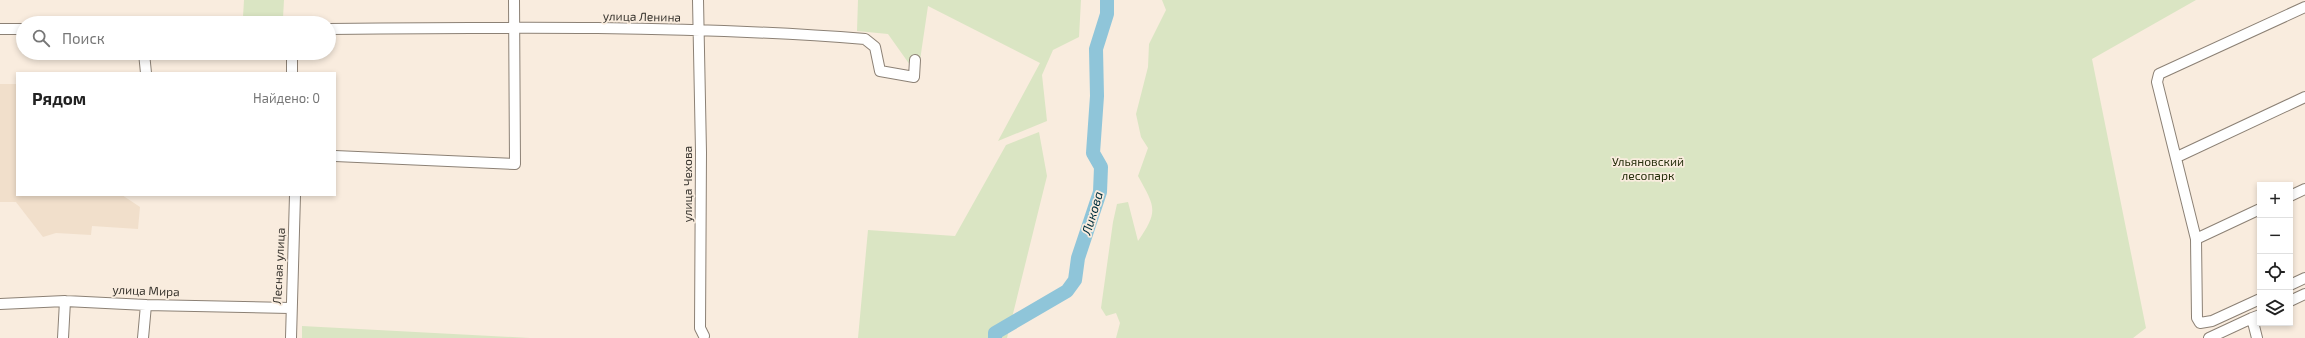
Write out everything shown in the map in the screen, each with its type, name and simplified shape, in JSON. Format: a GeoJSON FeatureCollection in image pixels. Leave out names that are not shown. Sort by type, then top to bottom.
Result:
{"type":"FeatureCollection","features":[{"type":"Feature","properties":{"kind":"street"},"geometry":{"type":"LineString","coordinates":[[336,156],[515,164],[514,0]]}},
{"type":"Feature","properties":{"kind":"street","name":"улица Чехова"},"geometry":{"type":"LineString","coordinates":[[698,0],[697,31],[701,152],[700,328],[704,336]]}},
{"type":"Feature","properties":{"kind":"street"},"geometry":{"type":"LineString","coordinates":[[2257,300],[2212,321],[2205,323],[2198,321],[2195,309],[2196,239],[2177,156],[2157,82],[2159,74],[2305,7]]}},
{"type":"Feature","properties":{"kind":"street","name":"улица Ленина"},"geometry":{"type":"LineString","coordinates":[[336,29],[514,27],[781,32],[865,39],[875,47],[880,71],[914,77],[915,60]]}},
{"type":"Feature","properties":{"kind":"street"},"geometry":{"type":"LineString","coordinates":[[0,29],[16,29]]}},
{"type":"Feature","properties":{"kind":"street"},"geometry":{"type":"LineString","coordinates":[[145,60],[146,72]]}},
{"type":"Feature","properties":{"kind":"street"},"geometry":{"type":"LineString","coordinates":[[292,60],[292,72]]}},
{"type":"Feature","properties":{"kind":"street"},"geometry":{"type":"LineString","coordinates":[[2177,156],[2305,97]]}},
{"type":"Feature","properties":{"kind":"street"},"geometry":{"type":"LineString","coordinates":[[2293,195],[2305,189]]}},
{"type":"Feature","properties":{"kind":"street","name":"Лесная улица"},"geometry":{"type":"LineString","coordinates":[[291,338],[290,308],[295,196]]}},
{"type":"Feature","properties":{"kind":"street"},"geometry":{"type":"LineString","coordinates":[[2196,239],[2257,211]]}},
{"type":"Feature","properties":{"kind":"street"},"geometry":{"type":"LineString","coordinates":[[2293,284],[2305,278]]}},
{"type":"Feature","properties":{"kind":"street"},"geometry":{"type":"LineString","coordinates":[[2293,300],[2305,294]]}},
{"type":"Feature","properties":{"kind":"street"},"geometry":{"type":"LineString","coordinates":[[63,338],[65,301]]}},
{"type":"Feature","properties":{"kind":"street","name":"улица Мира"},"geometry":{"type":"LineString","coordinates":[[0,304],[65,301],[146,305],[290,308]]}},
{"type":"Feature","properties":{"kind":"street"},"geometry":{"type":"LineString","coordinates":[[143,338],[146,305]]}},
{"type":"Feature","properties":{"kind":"street"},"geometry":{"type":"LineString","coordinates":[[2209,338],[2256,316],[2257,338]]}},
{"type":"Feature","properties":{"kind":"shaded area"},"geometry":{"type":"Polygon","coordinates":[[[0,84],[16,84],[16,196],[124,196],[140,207],[138,229],[92,226],[91,235],[56,233],[43,237],[16,202],[0,202],[0,84]]]}},
{"type":"Feature","properties":{"kind":"green space"},"geometry":{"type":"Polygon","coordinates":[[[244,0],[284,0],[283,16],[243,16],[244,0]]]}},
{"type":"Feature","properties":{"kind":"green space"},"geometry":{"type":"Polygon","coordinates":[[[858,0],[1081,0],[1079,37],[1053,50],[1042,75],[1047,121],[998,141],[1040,63],[928,6],[919,67],[910,65],[888,34],[857,31],[858,0]]]}},
{"type":"Feature","properties":{"kind":"green space","name":"Ульяновский лесопарк"},"geometry":{"type":"Polygon","coordinates":[[[1162,0],[2196,0],[2092,59],[2146,328],[2133,338],[1116,338],[1120,323],[1116,313],[1106,316],[1101,308],[1113,222],[1117,204],[1128,202],[1138,241],[1145,231],[1152,215],[1151,202],[1138,176],[1148,148],[1141,137],[1136,114],[1148,67],[1149,44],[1166,10],[1162,0]]]}},
{"type":"Feature","properties":{"kind":"green space"},"geometry":{"type":"Polygon","coordinates":[[[1039,132],[1047,176],[1007,338],[858,338],[868,230],[955,236],[1006,145],[1039,132]]]}},
{"type":"Feature","properties":{"kind":"green space"},"geometry":{"type":"Polygon","coordinates":[[[302,326],[530,338],[302,338],[302,326]]]}},
{"type":"Feature","properties":{"kind":"waterway","name":"Ликова"},"geometry":{"type":"LineString","coordinates":[[995,338],[995,333],[1067,291],[1075,280],[1078,258],[1100,192],[1101,167],[1093,153],[1097,96],[1096,49],[1107,14],[1107,0]]}}]}
